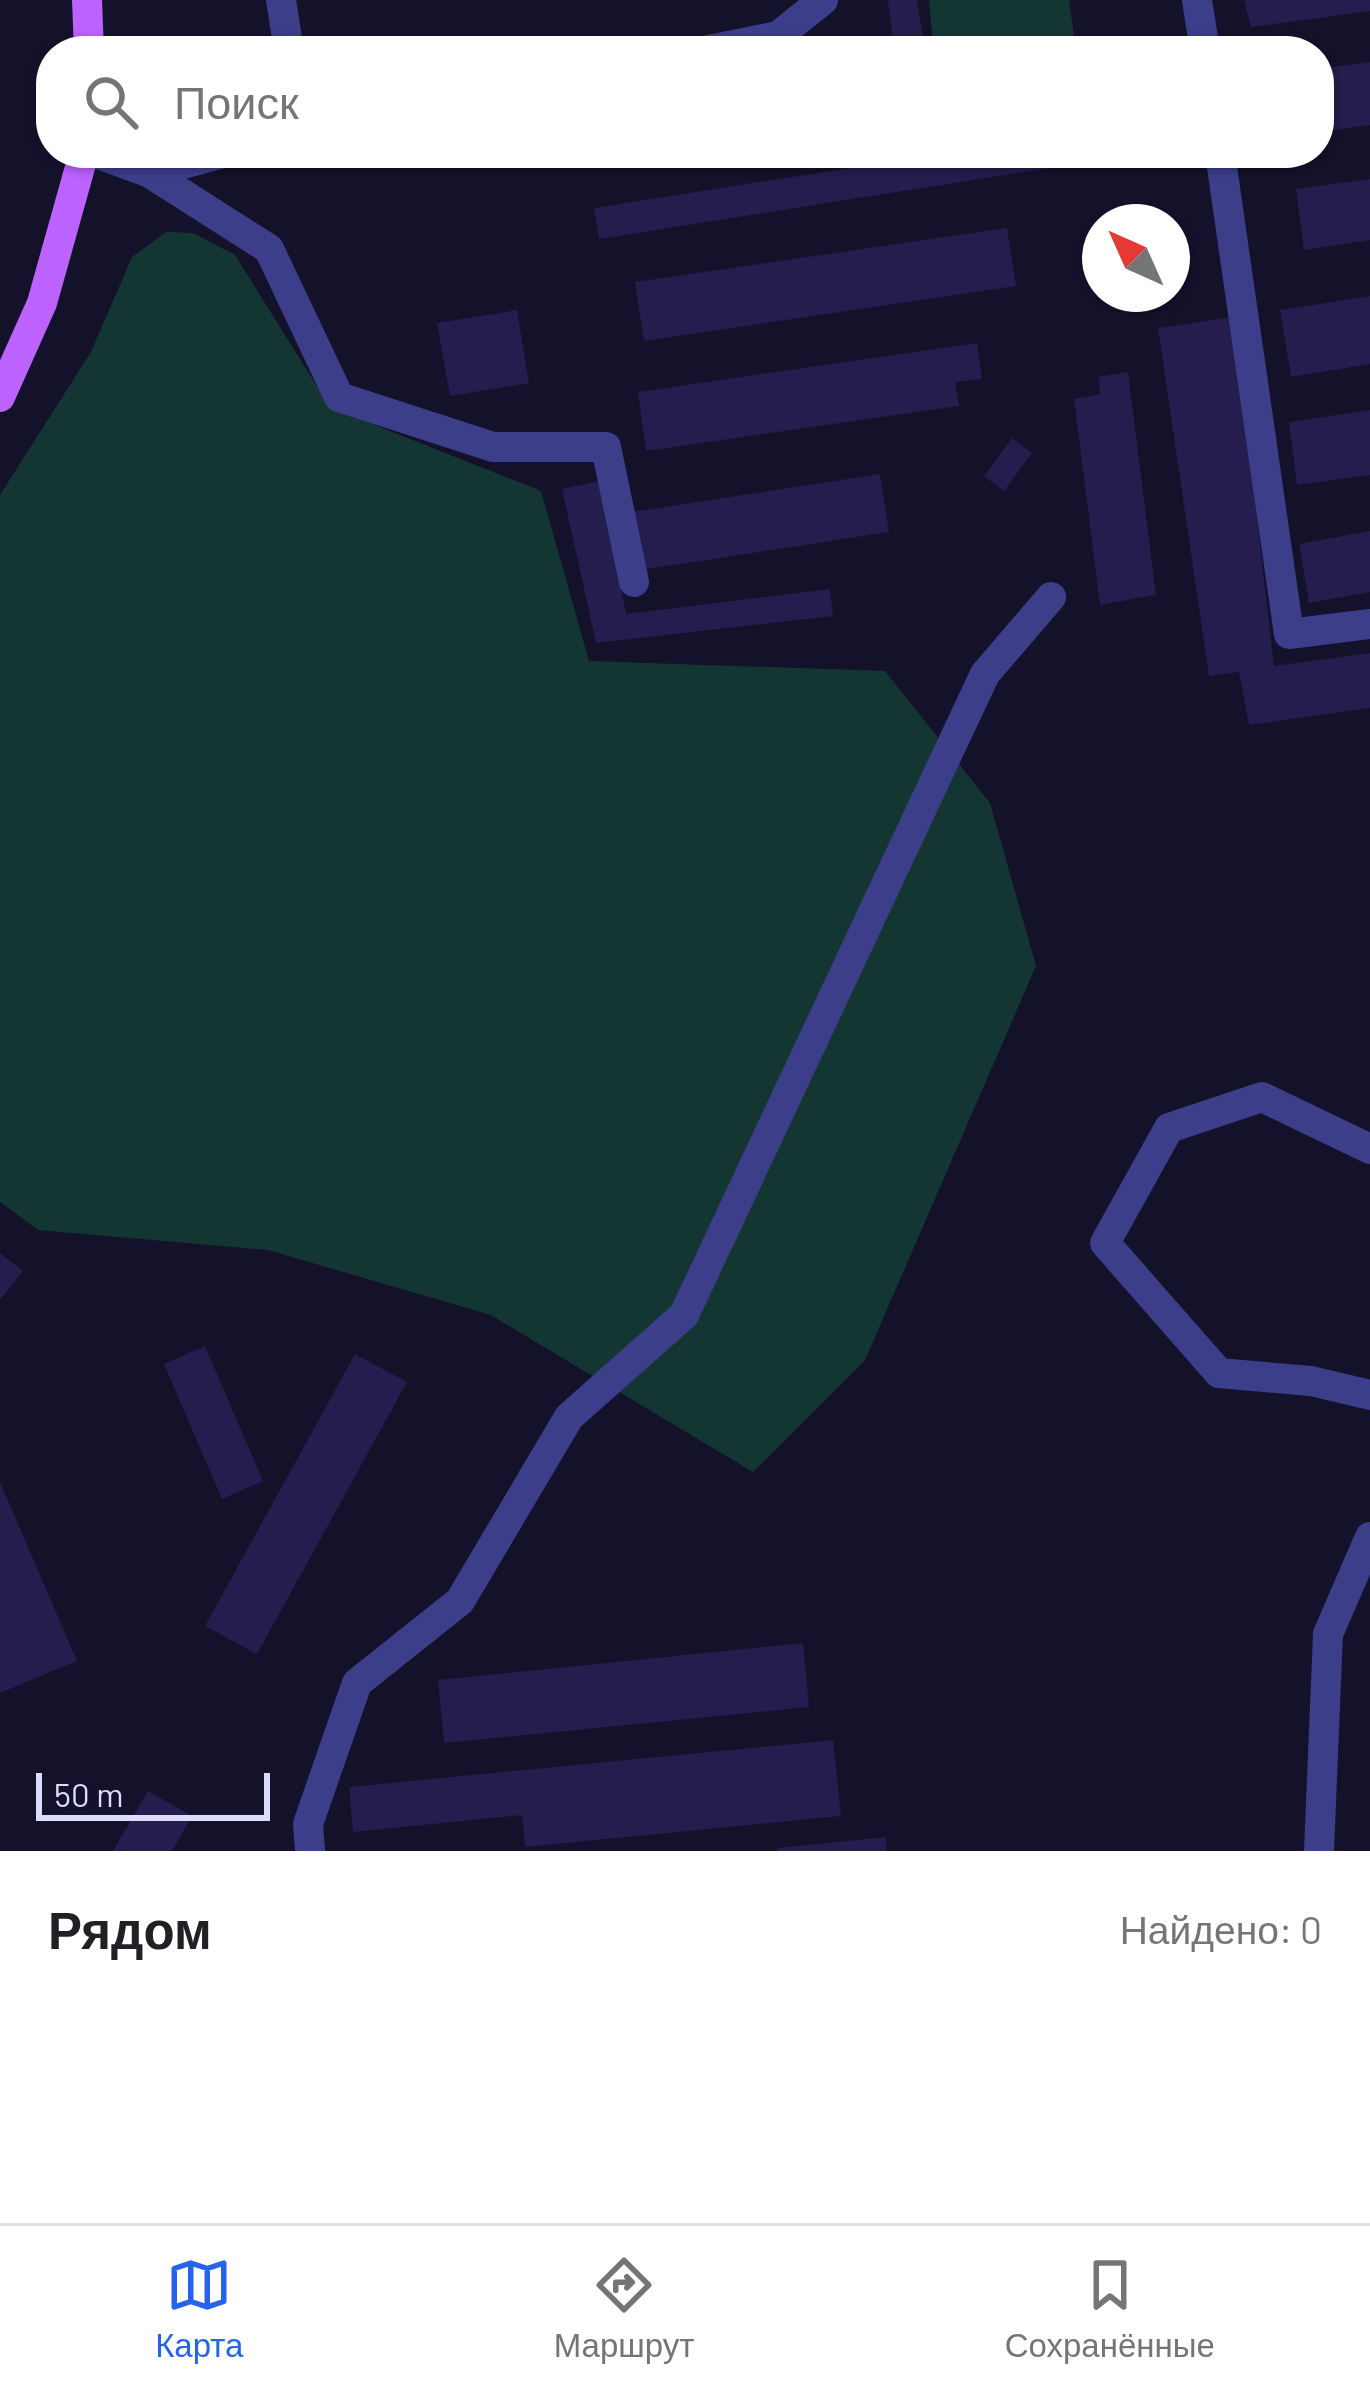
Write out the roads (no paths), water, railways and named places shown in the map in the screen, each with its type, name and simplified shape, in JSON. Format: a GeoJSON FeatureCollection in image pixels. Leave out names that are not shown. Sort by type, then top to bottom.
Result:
{"type":"FeatureCollection","features":[{"type":"Feature","properties":{"kind":"main road"},"geometry":{"type":"LineString","coordinates":[[87,0],[88,36]]}},
{"type":"Feature","properties":{"kind":"main road"},"geometry":{"type":"LineString","coordinates":[[0,398],[43,303],[80,168]]}},
{"type":"Feature","properties":{"kind":"street"},"geometry":{"type":"LineString","coordinates":[[281,0],[287,36]]}},
{"type":"Feature","properties":{"kind":"street"},"geometry":{"type":"LineString","coordinates":[[778,36],[823,0]]}},
{"type":"Feature","properties":{"kind":"street"},"geometry":{"type":"LineString","coordinates":[[1197,0],[1203,36]]}},
{"type":"Feature","properties":{"kind":"street"},"geometry":{"type":"LineString","coordinates":[[136,168],[269,249],[339,397],[493,447],[606,448],[634,582]]}},
{"type":"Feature","properties":{"kind":"street"},"geometry":{"type":"LineString","coordinates":[[150,173],[168,168]]}},
{"type":"Feature","properties":{"kind":"street"},"geometry":{"type":"LineString","coordinates":[[1222,168],[1289,634],[1370,624]]}},
{"type":"Feature","properties":{"kind":"street"},"geometry":{"type":"LineString","coordinates":[[310,1851],[308,1824],[357,1683],[460,1601],[569,1417],[684,1315],[985,674],[1051,597]]}},
{"type":"Feature","properties":{"kind":"street"},"geometry":{"type":"LineString","coordinates":[[1370,1149],[1262,1097],[1169,1128],[1105,1243],[1219,1372],[1311,1381],[1370,1395]]}},
{"type":"Feature","properties":{"kind":"street"},"geometry":{"type":"LineString","coordinates":[[1319,1851],[1328,1634],[1370,1537]]}}]}
